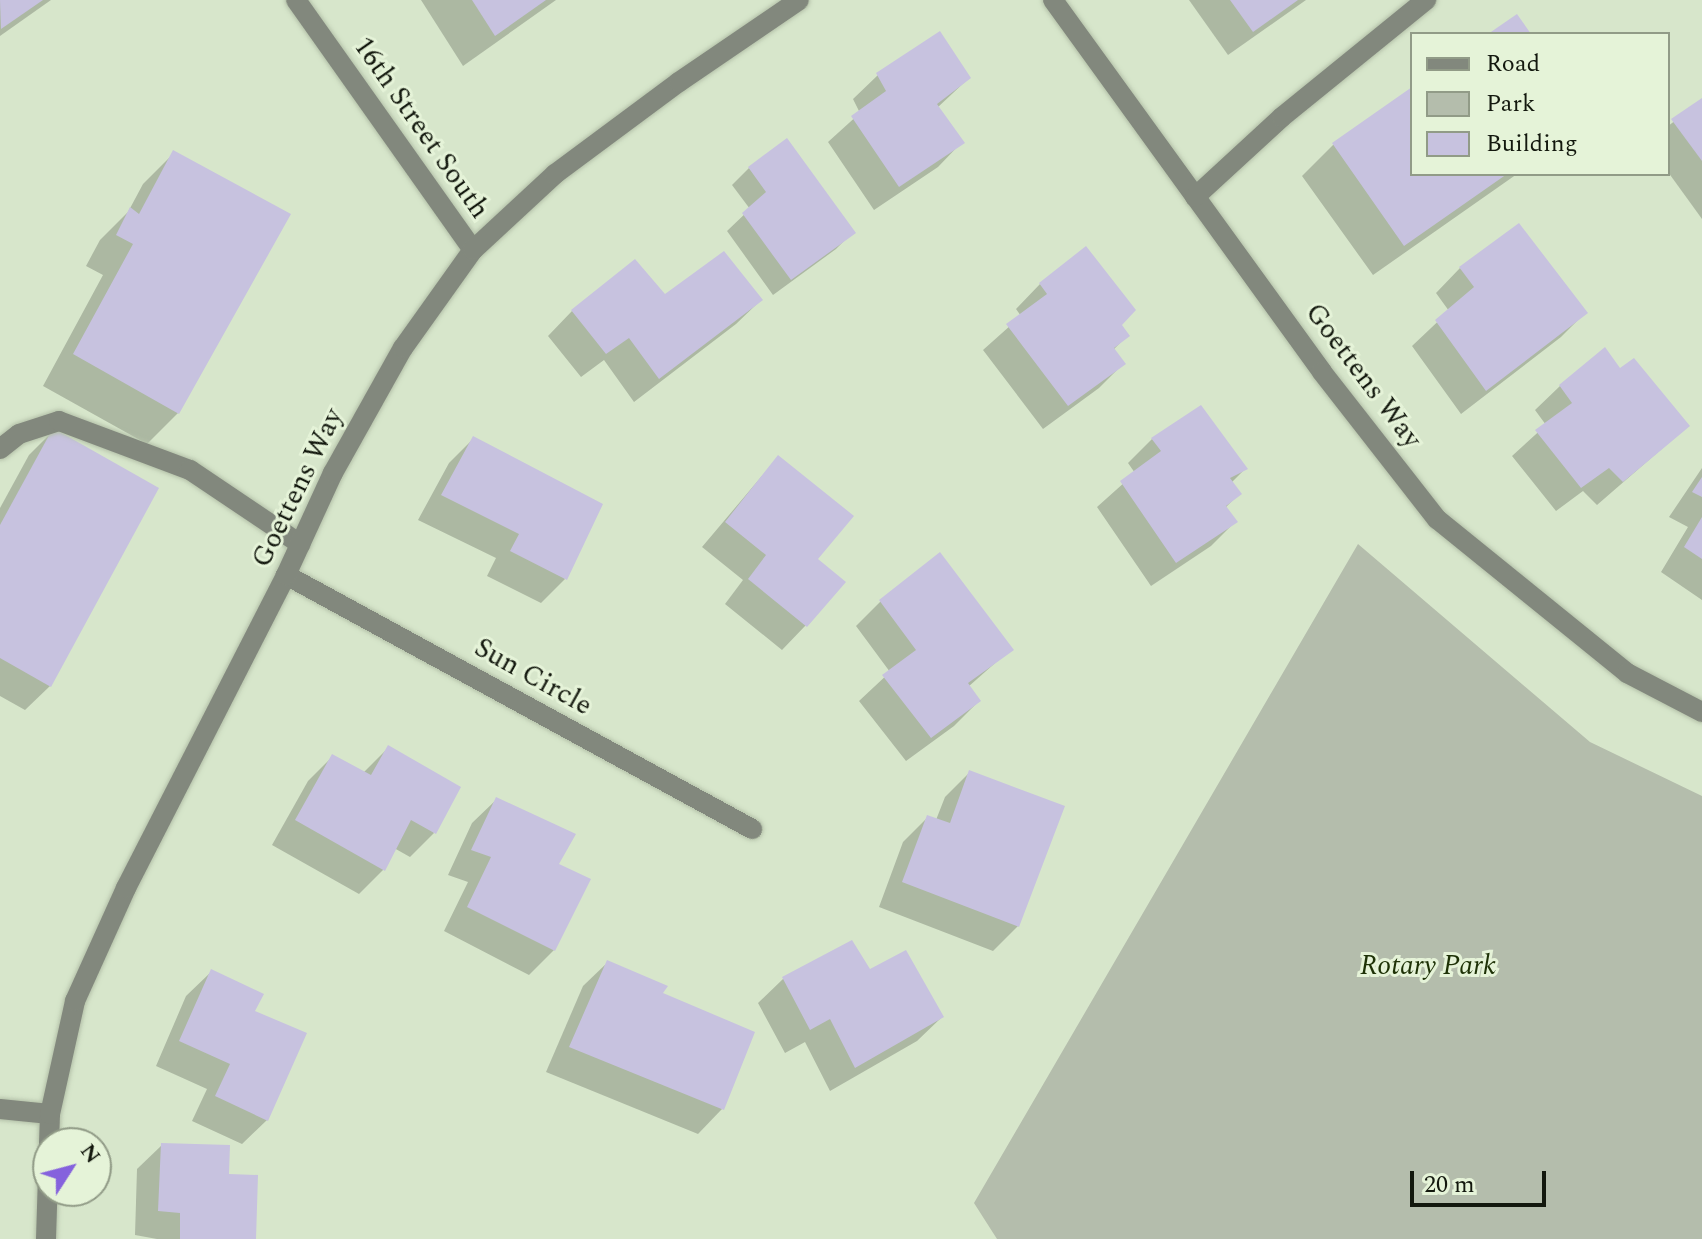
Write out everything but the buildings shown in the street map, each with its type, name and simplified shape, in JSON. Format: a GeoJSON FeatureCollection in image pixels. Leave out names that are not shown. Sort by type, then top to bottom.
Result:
{"type":"FeatureCollection","features":[{"type":"Feature","properties":{"kind":"street","name":"16th Street South"},"geometry":{"type":"LineString","coordinates":[[296,0],[473,250]]}},
{"type":"Feature","properties":{"kind":"street","name":"Goettens Way"},"geometry":{"type":"LineString","coordinates":[[50,1127],[75,1001],[126,888],[286,575],[333,473],[403,348],[473,250],[555,174],[679,82],[799,0]]}},
{"type":"Feature","properties":{"kind":"street","name":"Goettens Way"},"geometry":{"type":"LineString","coordinates":[[1053,0],[1322,372],[1437,519],[1627,673],[1702,712]]}},
{"type":"Feature","properties":{"kind":"street"},"geometry":{"type":"LineString","coordinates":[[1195,197],[1282,117],[1426,0]]}},
{"type":"Feature","properties":{"kind":"street"},"geometry":{"type":"LineString","coordinates":[[0,449],[19,434],[59,421],[190,470],[300,544]]}},
{"type":"Feature","properties":{"kind":"street","name":"Sun Circle"},"geometry":{"type":"LineString","coordinates":[[286,575],[752,829]]}},
{"type":"Feature","properties":{"kind":"street"},"geometry":{"type":"LineString","coordinates":[[0,1109],[50,1114]]}},
{"type":"Feature","properties":{"kind":"street"},"geometry":{"type":"LineString","coordinates":[[46,1239],[47,1207]]}},
{"type":"Feature","properties":{"kind":"green space","name":"Rotary Park"},"geometry":{"type":"Polygon","coordinates":[[[1358,544],[1590,742],[1702,796],[1702,1239],[997,1239],[974,1203],[1358,544]]]}}]}
